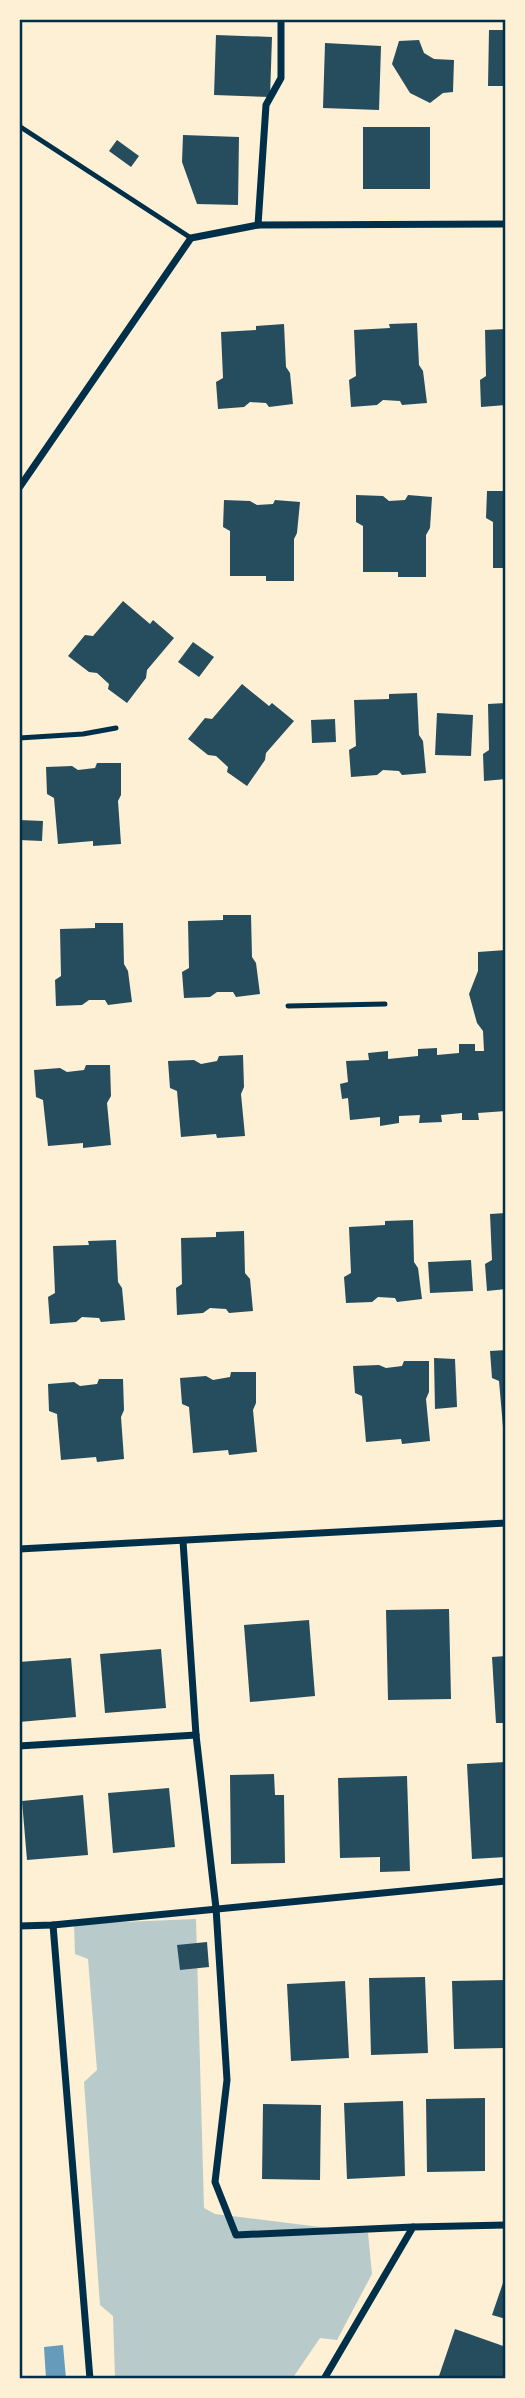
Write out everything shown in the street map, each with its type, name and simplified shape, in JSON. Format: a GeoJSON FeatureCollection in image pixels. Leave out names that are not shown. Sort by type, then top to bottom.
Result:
{"type":"FeatureCollection","features":[{"type":"Feature","properties":{"kind":"street"},"geometry":{"type":"LineString","coordinates":[[258,225],[266,106],[281,78],[281,19]]}},
{"type":"Feature","properties":{"kind":"street"},"geometry":{"type":"LineString","coordinates":[[19,488],[191,238],[258,225],[506,224]]}},
{"type":"Feature","properties":{"kind":"street"},"geometry":{"type":"LineString","coordinates":[[19,1549],[506,1523]]}},
{"type":"Feature","properties":{"kind":"street"},"geometry":{"type":"LineString","coordinates":[[183,1541],[196,1735],[216,1908],[227,2080],[215,2182],[236,2235],[506,2225]]}},
{"type":"Feature","properties":{"kind":"street"},"geometry":{"type":"LineString","coordinates":[[19,1746],[196,1735]]}},
{"type":"Feature","properties":{"kind":"street"},"geometry":{"type":"LineString","coordinates":[[19,1926],[53,1925],[506,1881]]}},
{"type":"Feature","properties":{"kind":"street"},"geometry":{"type":"LineString","coordinates":[[53,1925],[90,2379]]}},
{"type":"Feature","properties":{"kind":"street"},"geometry":{"type":"LineString","coordinates":[[324,2379],[413,2227]]}},
{"type":"Feature","properties":{"kind":"lane"},"geometry":{"type":"LineString","coordinates":[[19,126],[191,238]]}},
{"type":"Feature","properties":{"kind":"lane"},"geometry":{"type":"LineString","coordinates":[[19,738],[83,734],[116,728]]}},
{"type":"Feature","properties":{"kind":"lane"},"geometry":{"type":"LineString","coordinates":[[288,1006],[385,1004]]}},
{"type":"Feature","properties":{"kind":"shaded area"},"geometry":{"type":"Polygon","coordinates":[[[196,1919],[204,2208],[215,2214],[368,2233],[372,2274],[337,2340],[320,2338],[292,2379],[115,2379],[113,2316],[100,2305],[84,2082],[97,2070],[88,1959],[75,1954],[74,1924],[196,1919]]]}},
{"type":"Feature","properties":{"kind":"water"},"geometry":{"type":"Polygon","coordinates":[[[63,2345],[66,2379],[46,2379],[44,2347],[63,2345]]]}},
{"type":"Feature","properties":{"kind":"building"},"geometry":{"type":"Polygon","coordinates":[[[489,30],[506,30],[506,86],[488,86],[489,30]]]}},
{"type":"Feature","properties":{"kind":"building"},"geometry":{"type":"Polygon","coordinates":[[[216,35],[272,37],[270,97],[214,95],[216,35]]]}},
{"type":"Feature","properties":{"kind":"building"},"geometry":{"type":"Polygon","coordinates":[[[419,40],[424,53],[434,59],[454,60],[453,92],[443,93],[430,103],[410,93],[392,64],[399,41],[419,40]]]}},
{"type":"Feature","properties":{"kind":"building"},"geometry":{"type":"Polygon","coordinates":[[[325,43],[381,46],[379,110],[323,108],[325,43]]]}},
{"type":"Feature","properties":{"kind":"building"},"geometry":{"type":"Polygon","coordinates":[[[363,127],[430,127],[430,189],[363,189],[363,127]]]}},
{"type":"Feature","properties":{"kind":"building"},"geometry":{"type":"Polygon","coordinates":[[[183,135],[239,137],[238,205],[197,204],[182,162],[183,135]]]}},
{"type":"Feature","properties":{"kind":"building"},"geometry":{"type":"Polygon","coordinates":[[[117,140],[139,156],[131,167],[109,151],[117,140]]]}},
{"type":"Feature","properties":{"kind":"building"},"geometry":{"type":"Polygon","coordinates":[[[417,323],[419,365],[423,371],[427,403],[402,405],[400,401],[383,400],[377,405],[351,407],[349,380],[356,376],[354,330],[417,323]]]}},
{"type":"Feature","properties":{"kind":"building"},"geometry":{"type":"Polygon","coordinates":[[[284,324],[286,367],[290,373],[293,404],[269,407],[266,403],[250,402],[244,407],[218,409],[216,382],[223,378],[221,332],[256,330],[256,326],[284,324]]]}},
{"type":"Feature","properties":{"kind":"building"},"geometry":{"type":"Polygon","coordinates":[[[506,329],[506,405],[481,407],[480,380],[486,376],[485,330],[506,329]]]}},
{"type":"Feature","properties":{"kind":"building"},"geometry":{"type":"Polygon","coordinates":[[[487,491],[506,491],[506,568],[493,568],[493,522],[486,518],[487,491]]]}},
{"type":"Feature","properties":{"kind":"building"},"geometry":{"type":"Polygon","coordinates":[[[356,495],[383,496],[389,501],[405,500],[408,495],[432,497],[430,528],[426,535],[426,577],[398,577],[398,572],[363,572],[363,526],[356,522],[356,495]]]}},
{"type":"Feature","properties":{"kind":"building"},"geometry":{"type":"Polygon","coordinates":[[[224,500],[250,501],[257,505],[273,504],[275,500],[300,502],[294,539],[294,581],[266,581],[266,576],[230,576],[230,531],[223,527],[224,500]]]}},
{"type":"Feature","properties":{"kind":"building"},"geometry":{"type":"Polygon","coordinates":[[[123,601],[150,624],[153,620],[174,638],[147,670],[146,678],[127,703],[108,689],[109,684],[97,673],[89,672],[68,656],[85,635],[93,636],[123,601]]]}},
{"type":"Feature","properties":{"kind":"building"},"geometry":{"type":"Polygon","coordinates":[[[193,642],[214,657],[199,677],[178,662],[193,642]]]}},
{"type":"Feature","properties":{"kind":"building"},"geometry":{"type":"Polygon","coordinates":[[[242,684],[269,706],[272,703],[294,721],[266,753],[265,760],[247,786],[227,772],[228,767],[216,756],[208,755],[188,739],[205,718],[212,719],[242,684]]]}},
{"type":"Feature","properties":{"kind":"building"},"geometry":{"type":"Polygon","coordinates":[[[417,693],[419,735],[423,741],[426,773],[402,775],[399,771],[383,770],[377,775],[351,777],[349,750],[356,746],[354,700],[389,699],[389,694],[417,693]]]}},
{"type":"Feature","properties":{"kind":"building"},"geometry":{"type":"Polygon","coordinates":[[[506,703],[506,779],[484,781],[483,754],[489,750],[488,704],[506,703]]]}},
{"type":"Feature","properties":{"kind":"building"},"geometry":{"type":"Polygon","coordinates":[[[437,713],[473,715],[471,756],[435,755],[437,713]]]}},
{"type":"Feature","properties":{"kind":"building"},"geometry":{"type":"Polygon","coordinates":[[[335,719],[336,742],[312,743],[311,720],[335,719]]]}},
{"type":"Feature","properties":{"kind":"building"},"geometry":{"type":"Polygon","coordinates":[[[97,763],[121,763],[121,795],[118,801],[121,844],[93,846],[93,841],[58,844],[54,798],[47,794],[46,767],[72,766],[78,770],[95,768],[97,763]]]}},
{"type":"Feature","properties":{"kind":"building"},"geometry":{"type":"Polygon","coordinates":[[[19,820],[43,821],[42,841],[19,840],[19,820]]]}},
{"type":"Feature","properties":{"kind":"building"},"geometry":{"type":"Polygon","coordinates":[[[223,915],[251,915],[252,957],[256,963],[260,994],[236,997],[233,992],[217,992],[210,997],[184,998],[182,972],[189,968],[188,921],[223,920],[223,915]]]}},
{"type":"Feature","properties":{"kind":"building"},"geometry":{"type":"Polygon","coordinates":[[[95,923],[123,923],[124,964],[128,971],[132,1002],[108,1005],[105,1000],[89,1000],[82,1005],[56,1006],[55,980],[61,976],[60,929],[95,928],[95,923]]]}},
{"type":"Feature","properties":{"kind":"building"},"geometry":{"type":"Polygon","coordinates":[[[506,950],[506,1111],[478,1113],[479,1120],[462,1120],[462,1113],[441,1115],[442,1122],[419,1123],[420,1115],[399,1116],[399,1123],[380,1126],[380,1117],[350,1120],[348,1098],[342,1099],[340,1084],[348,1082],[346,1061],[369,1060],[368,1053],[388,1051],[388,1059],[418,1056],[418,1049],[437,1048],[437,1055],[459,1053],[459,1044],[475,1044],[475,1051],[484,1051],[483,1031],[477,1023],[469,994],[478,971],[478,952],[506,950]]]}},
{"type":"Feature","properties":{"kind":"building"},"geometry":{"type":"Polygon","coordinates":[[[243,1055],[244,1087],[241,1094],[245,1136],[217,1138],[216,1134],[181,1137],[177,1091],[170,1088],[168,1061],[194,1060],[201,1064],[217,1061],[219,1056],[243,1055]]]}},
{"type":"Feature","properties":{"kind":"building"},"geometry":{"type":"Polygon","coordinates":[[[86,1065],[110,1065],[111,1096],[107,1103],[111,1145],[83,1148],[83,1143],[48,1146],[43,1100],[36,1097],[34,1070],[60,1068],[67,1072],[84,1070],[86,1065]]]}},
{"type":"Feature","properties":{"kind":"building"},"geometry":{"type":"Polygon","coordinates":[[[506,1213],[506,1289],[487,1291],[485,1264],[492,1260],[490,1214],[506,1213]]]}},
{"type":"Feature","properties":{"kind":"building"},"geometry":{"type":"Polygon","coordinates":[[[413,1220],[414,1262],[418,1268],[422,1299],[397,1302],[395,1298],[378,1297],[372,1302],[346,1303],[344,1277],[351,1273],[349,1227],[413,1220]]]}},
{"type":"Feature","properties":{"kind":"building"},"geometry":{"type":"Polygon","coordinates":[[[244,1231],[245,1273],[250,1279],[253,1311],[229,1313],[226,1309],[210,1308],[203,1313],[177,1315],[176,1288],[182,1284],[181,1238],[216,1237],[216,1232],[244,1231]]]}},
{"type":"Feature","properties":{"kind":"building"},"geometry":{"type":"Polygon","coordinates":[[[116,1240],[118,1282],[122,1288],[125,1320],[101,1322],[99,1318],[82,1317],[76,1322],[50,1324],[48,1297],[55,1293],[53,1246],[89,1245],[88,1241],[116,1240]]]}},
{"type":"Feature","properties":{"kind":"building"},"geometry":{"type":"Polygon","coordinates":[[[471,1260],[473,1291],[430,1293],[428,1262],[471,1260]]]}},
{"type":"Feature","properties":{"kind":"building"},"geometry":{"type":"Polygon","coordinates":[[[506,1350],[506,1427],[503,1427],[499,1381],[492,1378],[490,1351],[506,1350]]]}},
{"type":"Feature","properties":{"kind":"building"},"geometry":{"type":"Polygon","coordinates":[[[434,1358],[455,1359],[457,1407],[435,1409],[434,1358]]]}},
{"type":"Feature","properties":{"kind":"building"},"geometry":{"type":"Polygon","coordinates":[[[404,1361],[429,1361],[429,1392],[426,1399],[430,1441],[402,1444],[401,1439],[366,1442],[362,1396],[355,1393],[353,1366],[379,1365],[386,1368],[402,1366],[404,1361]]]}},
{"type":"Feature","properties":{"kind":"building"},"geometry":{"type":"Polygon","coordinates":[[[231,1372],[256,1372],[256,1403],[253,1410],[257,1452],[229,1455],[228,1450],[193,1453],[189,1407],[182,1404],[180,1378],[206,1376],[213,1380],[230,1377],[231,1372]]]}},
{"type":"Feature","properties":{"kind":"building"},"geometry":{"type":"Polygon","coordinates":[[[99,1379],[123,1379],[124,1410],[121,1417],[124,1459],[97,1462],[96,1457],[61,1460],[57,1414],[49,1411],[48,1384],[74,1382],[80,1386],[97,1384],[99,1379]]]}},
{"type":"Feature","properties":{"kind":"building"},"geometry":{"type":"Polygon","coordinates":[[[449,1609],[451,1699],[388,1700],[386,1610],[449,1609]]]}},
{"type":"Feature","properties":{"kind":"building"},"geometry":{"type":"Polygon","coordinates":[[[309,1620],[315,1696],[250,1702],[244,1625],[309,1620]]]}},
{"type":"Feature","properties":{"kind":"building"},"geometry":{"type":"Polygon","coordinates":[[[161,1649],[166,1708],[105,1713],[100,1654],[161,1649]]]}},
{"type":"Feature","properties":{"kind":"building"},"geometry":{"type":"Polygon","coordinates":[[[506,1656],[506,1723],[496,1723],[492,1657],[506,1656]]]}},
{"type":"Feature","properties":{"kind":"building"},"geometry":{"type":"Polygon","coordinates":[[[71,1658],[76,1717],[19,1722],[19,1662],[71,1658]]]}},
{"type":"Feature","properties":{"kind":"building"},"geometry":{"type":"Polygon","coordinates":[[[506,1762],[506,1857],[472,1859],[467,1764],[506,1762]]]}},
{"type":"Feature","properties":{"kind":"building"},"geometry":{"type":"Polygon","coordinates":[[[274,1774],[275,1795],[284,1795],[285,1863],[231,1864],[230,1775],[274,1774]]]}},
{"type":"Feature","properties":{"kind":"building"},"geometry":{"type":"Polygon","coordinates":[[[407,1776],[410,1871],[380,1872],[380,1857],[340,1858],[338,1778],[407,1776]]]}},
{"type":"Feature","properties":{"kind":"building"},"geometry":{"type":"Polygon","coordinates":[[[169,1788],[175,1847],[113,1853],[108,1793],[169,1788]]]}},
{"type":"Feature","properties":{"kind":"building"},"geometry":{"type":"Polygon","coordinates":[[[83,1795],[88,1855],[27,1860],[22,1801],[83,1795]]]}},
{"type":"Feature","properties":{"kind":"building"},"geometry":{"type":"Polygon","coordinates":[[[207,1942],[209,1967],[180,1970],[177,1945],[207,1942]]]}},
{"type":"Feature","properties":{"kind":"building"},"geometry":{"type":"Polygon","coordinates":[[[425,1977],[428,2053],[371,2055],[369,1978],[425,1977]]]}},
{"type":"Feature","properties":{"kind":"building"},"geometry":{"type":"Polygon","coordinates":[[[506,1980],[506,2048],[454,2049],[452,1981],[506,1980]]]}},
{"type":"Feature","properties":{"kind":"building"},"geometry":{"type":"Polygon","coordinates":[[[345,1981],[349,2058],[291,2061],[287,1984],[345,1981]]]}},
{"type":"Feature","properties":{"kind":"building"},"geometry":{"type":"Polygon","coordinates":[[[485,2098],[485,2171],[427,2172],[426,2099],[485,2098]]]}},
{"type":"Feature","properties":{"kind":"building"},"geometry":{"type":"Polygon","coordinates":[[[403,2101],[405,2176],[347,2179],[344,2103],[403,2101]]]}},
{"type":"Feature","properties":{"kind":"building"},"geometry":{"type":"Polygon","coordinates":[[[263,2104],[321,2105],[320,2180],[262,2179],[263,2104]]]}},
{"type":"Feature","properties":{"kind":"building"},"geometry":{"type":"Polygon","coordinates":[[[506,2277],[506,2319],[492,2315],[506,2277]]]}},
{"type":"Feature","properties":{"kind":"building"},"geometry":{"type":"Polygon","coordinates":[[[455,2329],[506,2347],[506,2379],[438,2379],[455,2329]]]}}]}
